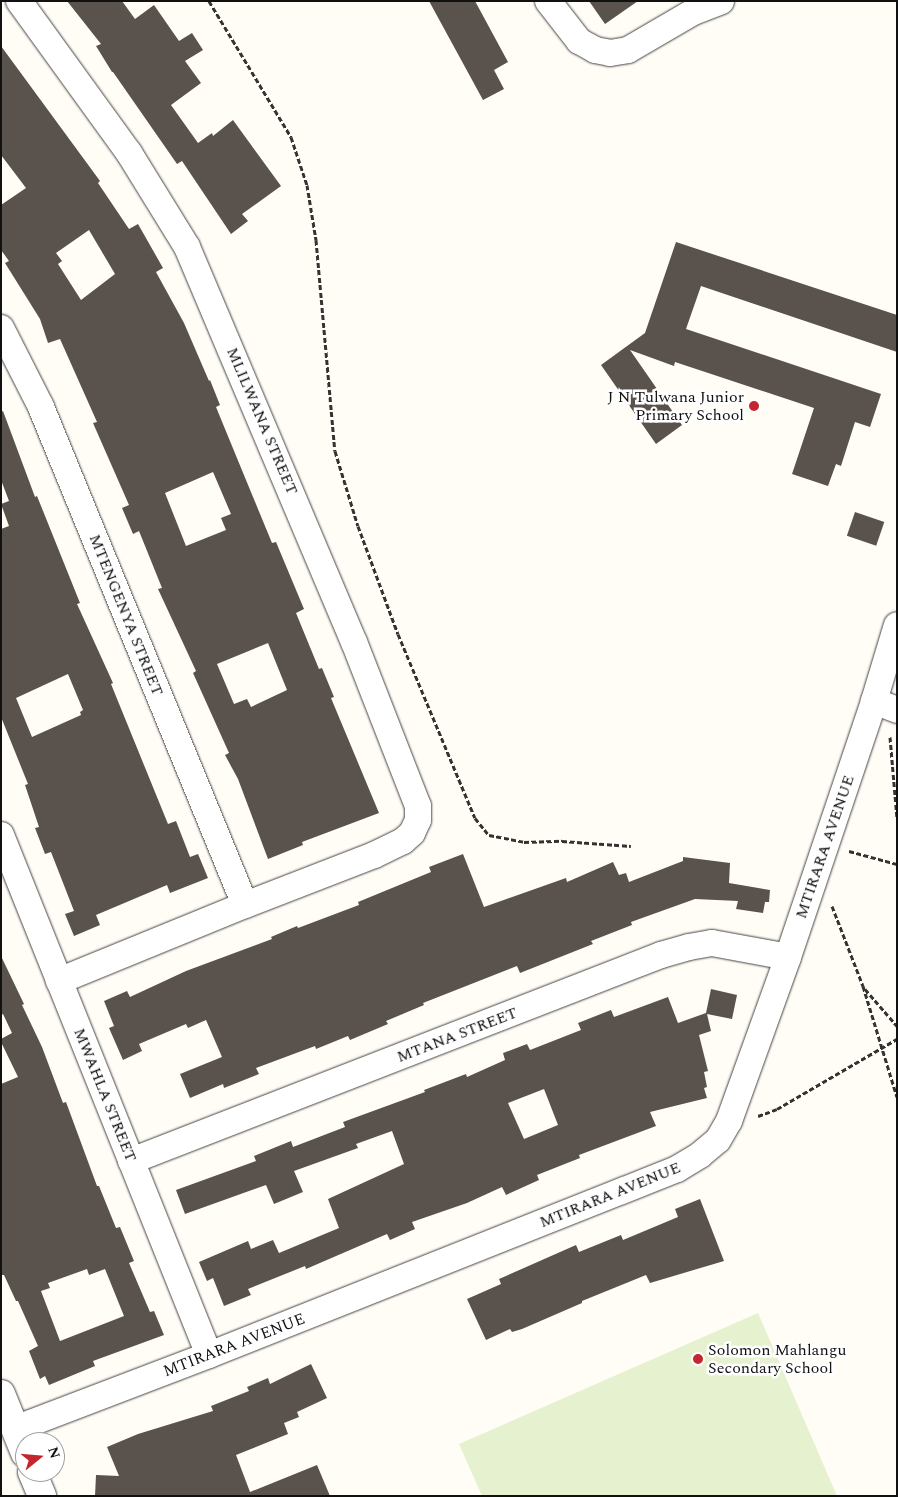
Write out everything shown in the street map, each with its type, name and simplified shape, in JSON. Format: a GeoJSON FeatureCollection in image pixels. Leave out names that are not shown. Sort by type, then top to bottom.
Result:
{"type":"FeatureCollection","features":[{"type":"Feature","properties":{"kind":"street","name":"MLILWANA STREET"},"geometry":{"type":"LineString","coordinates":[[20,1],[130,153],[187,247],[354,642],[418,806],[418,820],[412,833],[403,841],[374,855],[59,981]]}},
{"type":"Feature","properties":{"kind":"street"},"geometry":{"type":"LineString","coordinates":[[548,1],[579,41],[595,50],[610,53],[628,50],[693,12],[721,1]]}},
{"type":"Feature","properties":{"kind":"street","name":"MTENGENYA STREET"},"geometry":{"type":"LineString","coordinates":[[1,328],[41,407],[245,905]]}},
{"type":"Feature","properties":{"kind":"street","name":"MTIRARA AVENUE"},"geometry":{"type":"LineString","coordinates":[[40,1432],[209,1355],[677,1170],[718,1140],[727,1125],[822,857],[886,706],[897,625]]}},
{"type":"Feature","properties":{"kind":"street","name":"MWAHLA STREET"},"geometry":{"type":"LineString","coordinates":[[1,835],[209,1355]]}},
{"type":"Feature","properties":{"kind":"street","name":"MTANA STREET"},"geometry":{"type":"LineString","coordinates":[[131,1161],[661,955],[689,947],[712,944],[788,957]]}},
{"type":"Feature","properties":{"kind":"street"},"geometry":{"type":"LineString","coordinates":[[1,1394],[16,1432]]}},
{"type":"Feature","properties":{"kind":"street"},"geometry":{"type":"LineString","coordinates":[[36,1482],[42,1496]]}},
{"type":"Feature","properties":{"kind":"path"},"geometry":{"type":"LineString","coordinates":[[209,1],[290,137],[307,185],[316,240],[335,451],[358,526],[398,634],[475,818],[489,835],[524,842],[562,841],[631,846]]}},
{"type":"Feature","properties":{"kind":"path"},"geometry":{"type":"LineString","coordinates":[[886,706],[897,818]]}},
{"type":"Feature","properties":{"kind":"path"},"geometry":{"type":"LineString","coordinates":[[897,864],[822,857],[897,1098]]}},
{"type":"Feature","properties":{"kind":"path"},"geometry":{"type":"LineString","coordinates":[[863,986],[897,1026]]}},
{"type":"Feature","properties":{"kind":"path"},"geometry":{"type":"LineString","coordinates":[[727,1125],[750,1120],[777,1108],[897,1039]]}},
{"type":"Feature","properties":{"kind":"green space"},"geometry":{"type":"Polygon","coordinates":[[[758,1313],[837,1496],[482,1496],[459,1444],[758,1313]]]}},
{"type":"Feature","properties":{"kind":"building"},"geometry":{"type":"Polygon","coordinates":[[[67,1],[122,1],[135,19],[154,5],[179,41],[192,33],[203,50],[185,61],[201,83],[171,105],[198,143],[212,133],[213,136],[233,120],[281,186],[242,214],[248,221],[231,234],[182,161],[177,164],[112,72],[96,46],[101,44],[67,1]]]}},
{"type":"Feature","properties":{"kind":"building"},"geometry":{"type":"Polygon","coordinates":[[[429,1],[475,1],[508,62],[494,70],[504,89],[483,100],[429,1]]]}},
{"type":"Feature","properties":{"kind":"building"},"geometry":{"type":"Polygon","coordinates":[[[589,1],[638,1],[605,24],[589,1]]]}},
{"type":"Feature","properties":{"kind":"building"},"geometry":{"type":"Polygon","coordinates":[[[1,46],[100,181],[98,183],[129,229],[138,224],[163,268],[156,272],[184,323],[210,380],[220,405],[216,407],[272,543],[276,542],[304,609],[296,613],[319,669],[322,668],[334,697],[331,698],[379,813],[302,842],[303,845],[268,859],[238,779],[225,755],[229,753],[193,673],[196,671],[158,589],[162,588],[139,531],[133,534],[122,508],[129,505],[93,423],[97,422],[60,339],[48,343],[40,319],[5,263],[9,261],[1,250],[1,205],[26,188],[1,155],[1,46]],[[89,230],[56,253],[62,261],[58,264],[81,300],[115,274],[89,230]],[[213,472],[165,493],[186,546],[226,530],[221,518],[231,514],[213,472]],[[268,643],[217,664],[234,704],[247,699],[251,707],[287,690],[268,643]]]}},
{"type":"Feature","properties":{"kind":"building"},"geometry":{"type":"Polygon","coordinates":[[[676,242],[897,315],[897,352],[701,286],[686,329],[881,394],[870,427],[855,422],[841,466],[836,464],[828,486],[792,474],[814,408],[675,362],[674,366],[630,350],[682,425],[656,444],[601,365],[645,333],[676,242]]]}},
{"type":"Feature","properties":{"kind":"building"},"geometry":{"type":"Polygon","coordinates":[[[3,411],[35,497],[37,496],[80,603],[77,604],[113,683],[111,684],[168,824],[176,821],[190,857],[198,854],[208,878],[170,893],[167,885],[96,915],[100,925],[74,936],[65,914],[74,911],[51,852],[45,854],[35,828],[39,827],[25,785],[28,784],[1,717],[1,529],[9,526],[1,504],[9,501],[1,480],[1,412],[3,411]],[[68,674],[16,698],[32,737],[81,715],[80,712],[83,710],[68,674]]]}},
{"type":"Feature","properties":{"kind":"building"},"geometry":{"type":"Polygon","coordinates":[[[855,512],[884,522],[876,546],[847,536],[855,512]]]}},
{"type":"Feature","properties":{"kind":"building"},"geometry":{"type":"Polygon","coordinates":[[[463,854],[484,907],[566,878],[567,882],[613,862],[619,875],[626,873],[629,882],[683,861],[683,857],[730,863],[729,883],[770,890],[769,902],[765,902],[763,913],[736,909],[738,901],[695,899],[631,922],[632,925],[591,941],[593,944],[520,973],[517,966],[423,1003],[424,1005],[386,1021],[388,1024],[350,1040],[348,1036],[316,1049],[315,1046],[256,1068],[259,1074],[224,1088],[223,1084],[190,1098],[180,1074],[222,1057],[206,1020],[188,1028],[186,1024],[139,1044],[142,1051],[123,1060],[109,1028],[114,1026],[104,1001],[127,991],[130,997],[186,971],[272,939],[271,937],[297,926],[298,928],[359,905],[358,902],[431,872],[429,867],[463,854]]]}},
{"type":"Feature","properties":{"kind":"building"},"geometry":{"type":"Polygon","coordinates":[[[1,956],[24,1004],[22,1005],[42,1047],[63,1103],[66,1102],[97,1186],[99,1186],[116,1228],[120,1227],[134,1261],[129,1263],[150,1312],[154,1311],[164,1335],[93,1361],[95,1366],[49,1385],[45,1376],[40,1379],[29,1351],[38,1346],[18,1301],[16,1301],[4,1275],[1,1275],[1,1084],[18,1077],[1,1042],[1,1039],[12,1033],[3,1014],[1,1015],[1,956]],[[87,1269],[48,1283],[50,1288],[41,1291],[60,1341],[124,1316],[105,1269],[89,1275],[87,1269]]]}},
{"type":"Feature","properties":{"kind":"building"},"geometry":{"type":"Polygon","coordinates":[[[711,989],[737,995],[732,1019],[707,1014],[711,1031],[699,1035],[708,1071],[704,1072],[707,1087],[704,1088],[707,1098],[650,1112],[656,1126],[579,1155],[580,1158],[537,1175],[539,1180],[506,1195],[502,1187],[467,1203],[412,1222],[415,1229],[390,1240],[387,1234],[306,1269],[305,1266],[248,1289],[251,1295],[224,1306],[213,1278],[207,1281],[199,1262],[248,1241],[251,1249],[273,1240],[279,1253],[339,1228],[328,1199],[404,1164],[392,1131],[356,1144],[358,1148],[294,1171],[303,1192],[274,1204],[266,1185],[185,1214],[176,1190],[256,1161],[254,1156],[291,1141],[293,1147],[345,1127],[343,1122],[425,1092],[424,1090],[466,1074],[467,1077],[505,1060],[503,1053],[527,1044],[530,1050],[581,1030],[578,1023],[611,1010],[614,1017],[668,997],[678,1023],[706,1013],[711,989]],[[544,1089],[508,1103],[524,1139],[558,1125],[544,1089]]]}},
{"type":"Feature","properties":{"kind":"building"},"geometry":{"type":"Polygon","coordinates":[[[700,1199],[724,1261],[650,1283],[646,1275],[582,1301],[582,1303],[522,1329],[512,1332],[510,1329],[486,1340],[467,1299],[501,1284],[499,1279],[576,1245],[579,1252],[621,1235],[623,1240],[678,1217],[675,1209],[700,1199]]]}},
{"type":"Feature","properties":{"kind":"building"},"geometry":{"type":"Polygon","coordinates":[[[311,1364],[327,1398],[297,1412],[299,1417],[284,1423],[288,1434],[236,1455],[250,1492],[317,1465],[330,1496],[95,1496],[96,1475],[119,1476],[107,1447],[138,1434],[213,1411],[211,1406],[249,1391],[247,1387],[268,1378],[270,1384],[311,1364]]]}},
{"type":"Feature","properties":{"kind":"place","name":"J N Tulwana Junior Primary School"},"geometry":{"type":"Point","coordinates":[754,406]}},
{"type":"Feature","properties":{"kind":"place","name":"Solomon Mahlangu Secondary School"},"geometry":{"type":"Point","coordinates":[698,1359]}}]}
